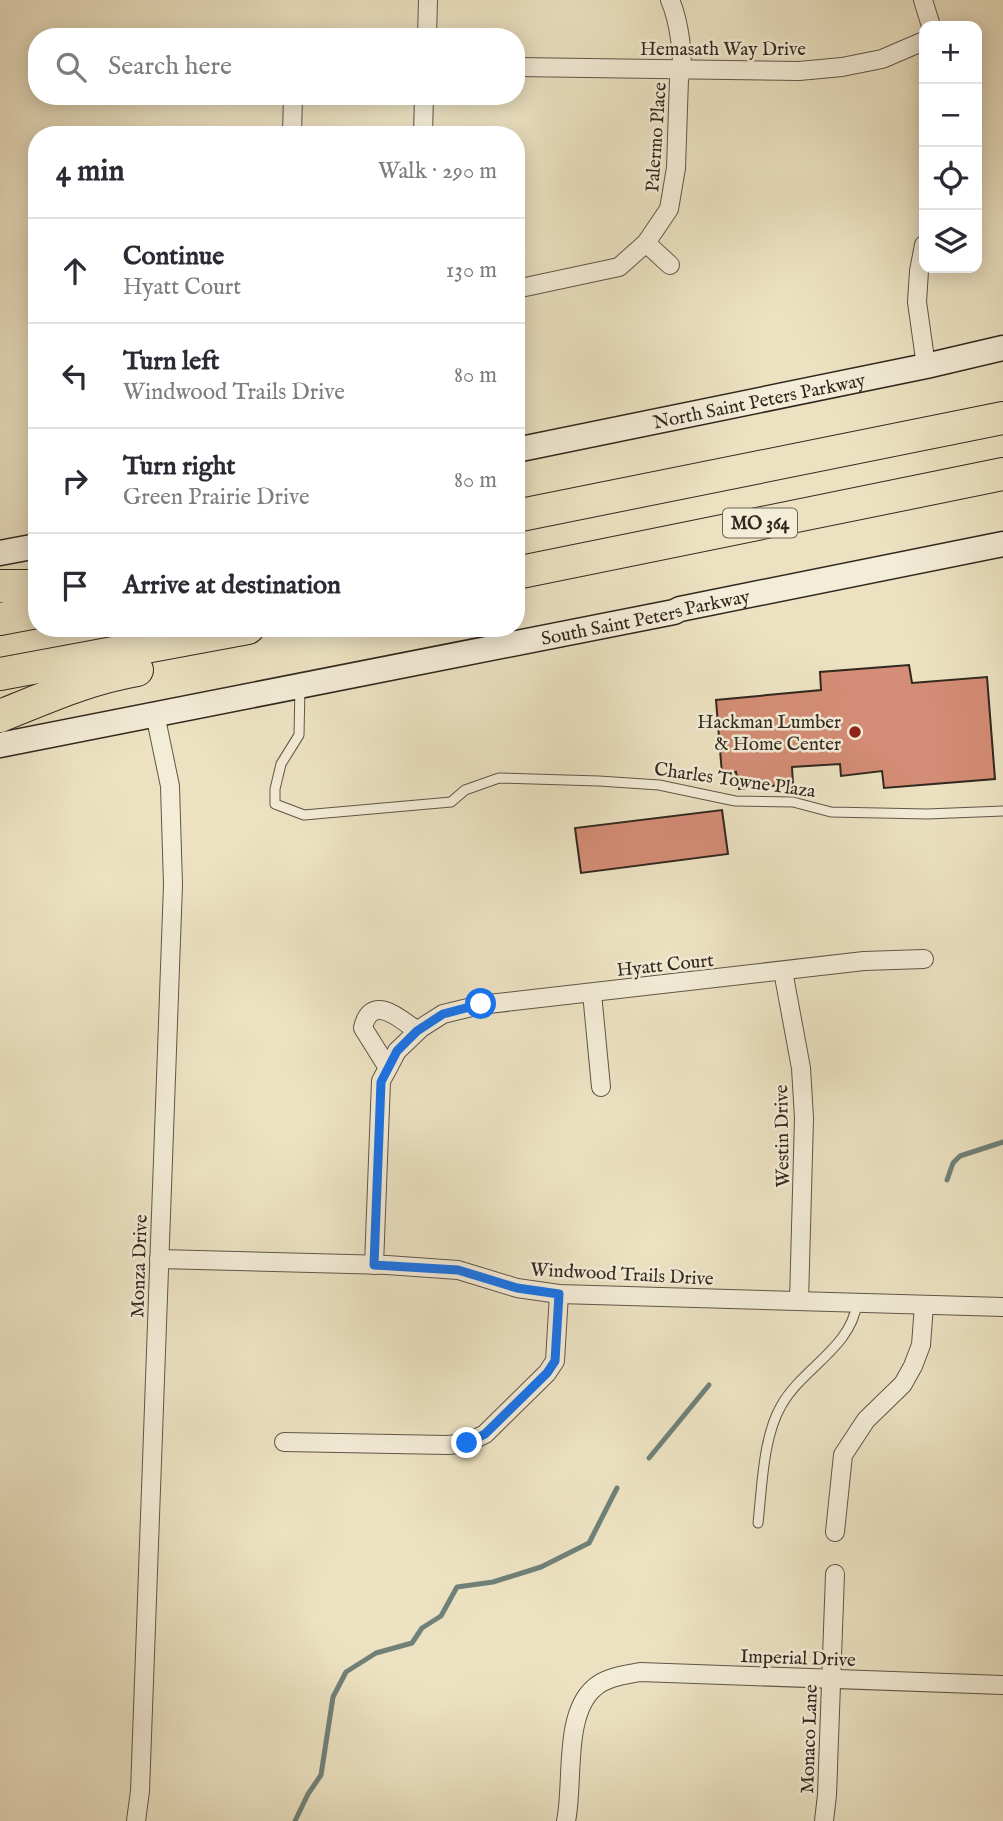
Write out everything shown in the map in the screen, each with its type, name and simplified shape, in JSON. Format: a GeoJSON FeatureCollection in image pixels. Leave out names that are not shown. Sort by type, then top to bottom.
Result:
{"type":"FeatureCollection","features":[{"type":"Feature","properties":{"kind":"highway"},"geometry":{"type":"LineString","coordinates":[[525,514],[1003,418]]}},
{"type":"Feature","properties":{"kind":"highway","name":"MO 364"},"geometry":{"type":"LineString","coordinates":[[525,571],[1003,474]]}},
{"type":"Feature","properties":{"kind":"highway"},"geometry":{"type":"LineString","coordinates":[[0,586],[28,586]]}},
{"type":"Feature","properties":{"kind":"highway"},"geometry":{"type":"LineString","coordinates":[[0,619],[28,614]]}},
{"type":"Feature","properties":{"kind":"highway"},"geometry":{"type":"LineString","coordinates":[[0,674],[203,637]]}},
{"type":"Feature","properties":{"kind":"highway"},"geometry":{"type":"LineString","coordinates":[[0,716],[72,686],[150,668],[206,637]]}},
{"type":"Feature","properties":{"kind":"main road","name":"North Saint Peters Parkway"},"geometry":{"type":"LineString","coordinates":[[525,448],[1003,348]]}},
{"type":"Feature","properties":{"kind":"main road","name":"South Saint Peters Parkway"},"geometry":{"type":"LineString","coordinates":[[0,745],[1003,544]]}},
{"type":"Feature","properties":{"kind":"main road"},"geometry":{"type":"LineString","coordinates":[[0,553],[28,548]]}},
{"type":"Feature","properties":{"kind":"street"},"geometry":{"type":"LineString","coordinates":[[426,28],[428,0]]}},
{"type":"Feature","properties":{"kind":"street","name":"Palermo Place"},"geometry":{"type":"LineString","coordinates":[[525,287],[620,267],[646,243],[669,209],[676,168],[679,79],[683,69],[675,12],[670,0]]}},
{"type":"Feature","properties":{"kind":"street"},"geometry":{"type":"LineString","coordinates":[[922,0],[929,21]]}},
{"type":"Feature","properties":{"kind":"street","name":"Hemasath Way Drive"},"geometry":{"type":"LineString","coordinates":[[525,67],[800,71],[842,67],[882,59],[919,43]]}},
{"type":"Feature","properties":{"kind":"street"},"geometry":{"type":"LineString","coordinates":[[292,126],[293,105]]}},
{"type":"Feature","properties":{"kind":"street"},"geometry":{"type":"LineString","coordinates":[[423,126],[424,105]]}},
{"type":"Feature","properties":{"kind":"street"},"geometry":{"type":"LineString","coordinates":[[646,243],[670,265]]}},
{"type":"Feature","properties":{"kind":"street"},"geometry":{"type":"LineString","coordinates":[[919,271],[917,302],[926,366]]}},
{"type":"Feature","properties":{"kind":"street","name":"Monza Drive"},"geometry":{"type":"LineString","coordinates":[[136,1821],[140,1791],[173,885],[170,786],[155,714]]}},
{"type":"Feature","properties":{"kind":"street","name":"Hyatt Court"},"geometry":{"type":"LineString","coordinates":[[374,1265],[381,1082],[397,1051],[417,1031],[443,1014],[481,1004],[863,961],[924,959]]}},
{"type":"Feature","properties":{"kind":"street","name":"Westin Drive"},"geometry":{"type":"LineString","coordinates":[[783,971],[801,1068],[804,1118],[799,1301]]}},
{"type":"Feature","properties":{"kind":"street"},"geometry":{"type":"LineString","coordinates":[[592,993],[601,1087]]}},
{"type":"Feature","properties":{"kind":"street"},"geometry":{"type":"LineString","coordinates":[[388,1068],[363,1028],[368,1016],[375,1010],[386,1010],[417,1031]]}},
{"type":"Feature","properties":{"kind":"street","name":"Windwood Trails Drive"},"geometry":{"type":"LineString","coordinates":[[159,1259],[458,1270],[517,1288],[559,1294],[1003,1307]]}},
{"type":"Feature","properties":{"kind":"street"},"geometry":{"type":"LineString","coordinates":[[284,1442],[448,1445],[467,1443],[485,1434],[547,1373],[555,1361],[559,1294]]}},
{"type":"Feature","properties":{"kind":"street"},"geometry":{"type":"LineString","coordinates":[[835,1532],[843,1455],[866,1420],[903,1384],[914,1366],[921,1345],[924,1305]]}},
{"type":"Feature","properties":{"kind":"street","name":"Monaco Lane"},"geometry":{"type":"LineString","coordinates":[[824,1821],[835,1574]]}},
{"type":"Feature","properties":{"kind":"street","name":"Imperial Drive"},"geometry":{"type":"LineString","coordinates":[[566,1821],[574,1726],[581,1706],[594,1688],[617,1677],[640,1672],[1003,1685]]}},
{"type":"Feature","properties":{"kind":"lane","name":"Charles Towne Plaza"},"geometry":{"type":"LineString","coordinates":[[300,685],[299,735],[281,764],[275,789],[275,804],[304,815],[451,802],[464,790],[499,778],[659,785],[735,801],[793,802],[831,812],[927,814],[1003,811]]}},
{"type":"Feature","properties":{"kind":"lane"},"geometry":{"type":"LineString","coordinates":[[758,1523],[768,1446],[773,1422],[780,1406],[847,1333],[855,1318],[857,1303]]}},
{"type":"Feature","properties":{"kind":"building","name":"Hackman Lumber & Home Center"},"geometry":{"type":"Polygon","coordinates":[[[909,665],[912,683],[987,677],[995,779],[884,788],[882,771],[841,776],[840,764],[792,767],[793,784],[739,789],[736,772],[722,774],[716,700],[821,690],[820,672],[909,665]]]}},
{"type":"Feature","properties":{"kind":"building"},"geometry":{"type":"Polygon","coordinates":[[[722,810],[728,854],[581,873],[575,828],[722,810]]]}},
{"type":"Feature","properties":{"kind":"waterway"},"geometry":{"type":"LineString","coordinates":[[947,1180],[953,1163],[960,1156],[1003,1142]]}},
{"type":"Feature","properties":{"kind":"waterway"},"geometry":{"type":"LineString","coordinates":[[649,1458],[709,1385]]}},
{"type":"Feature","properties":{"kind":"waterway"},"geometry":{"type":"LineString","coordinates":[[295,1821],[321,1775],[333,1697],[346,1672],[376,1653],[412,1643],[422,1628],[441,1616],[457,1587],[493,1582],[541,1567],[589,1543],[617,1488]]}},
{"type":"Feature","properties":{"kind":"place","name":"Hackman Lumber & Home Center"},"geometry":{"type":"Point","coordinates":[855,732]}},
{"type":"Feature","properties":{"kind":"route"},"geometry":{"type":"LineString","coordinates":[[467,1443],[485,1434],[547,1373],[555,1361],[559,1294],[517,1288],[458,1270],[374,1265],[378,1118],[381,1082],[397,1051],[417,1031],[443,1014],[481,1004]]}}]}
